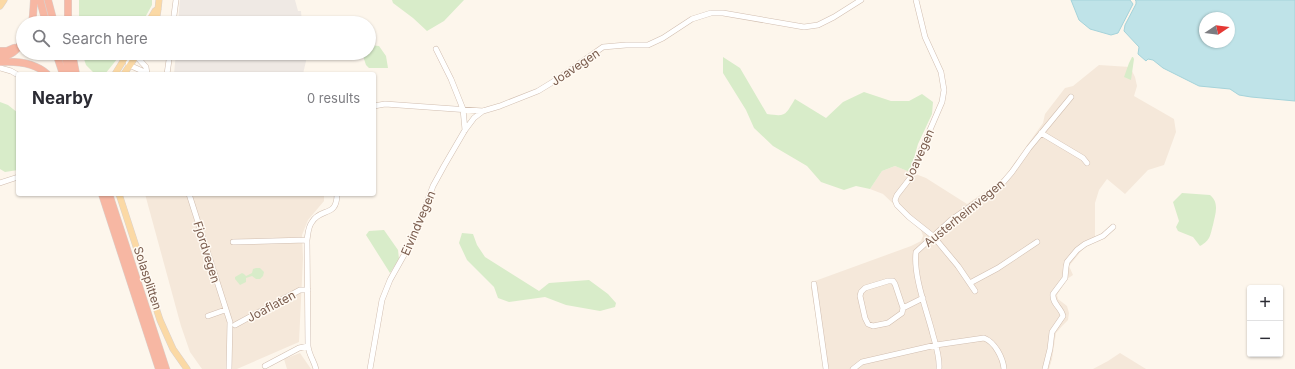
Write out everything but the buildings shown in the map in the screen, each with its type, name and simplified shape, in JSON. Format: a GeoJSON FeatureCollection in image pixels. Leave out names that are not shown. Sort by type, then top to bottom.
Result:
{"type":"FeatureCollection","features":[{"type":"Feature","properties":{"kind":"highway"},"geometry":{"type":"LineString","coordinates":[[33,16],[34,0]]}},
{"type":"Feature","properties":{"kind":"highway"},"geometry":{"type":"LineString","coordinates":[[40,0],[44,16]]}},
{"type":"Feature","properties":{"kind":"highway"},"geometry":{"type":"LineString","coordinates":[[48,0],[52,16]]}},
{"type":"Feature","properties":{"kind":"highway"},"geometry":{"type":"LineString","coordinates":[[68,0],[68,16]]}},
{"type":"Feature","properties":{"kind":"highway"},"geometry":{"type":"LineString","coordinates":[[0,51],[7,51],[16,46]]}},
{"type":"Feature","properties":{"kind":"highway"},"geometry":{"type":"LineString","coordinates":[[0,57],[9,55],[16,49]]}},
{"type":"Feature","properties":{"kind":"highway"},"geometry":{"type":"LineString","coordinates":[[58,60],[62,72]]}},
{"type":"Feature","properties":{"kind":"highway"},"geometry":{"type":"LineString","coordinates":[[66,60],[69,72]]}},
{"type":"Feature","properties":{"kind":"highway"},"geometry":{"type":"LineString","coordinates":[[73,60],[76,72]]}},
{"type":"Feature","properties":{"kind":"highway"},"geometry":{"type":"LineString","coordinates":[[0,62],[12,61],[24,63],[34,66],[44,72]]}},
{"type":"Feature","properties":{"kind":"highway","name":"Solasplitten"},"geometry":{"type":"LineString","coordinates":[[103,196],[159,369]]}},
{"type":"Feature","properties":{"kind":"highway","name":"Solasplitten"},"geometry":{"type":"LineString","coordinates":[[110,196],[166,369]]}},
{"type":"Feature","properties":{"kind":"main road"},"geometry":{"type":"LineString","coordinates":[[0,6],[4,0]]}},
{"type":"Feature","properties":{"kind":"main road"},"geometry":{"type":"LineString","coordinates":[[158,16],[159,0]]}},
{"type":"Feature","properties":{"kind":"main road"},"geometry":{"type":"LineString","coordinates":[[152,16],[158,9]]}},
{"type":"Feature","properties":{"kind":"main road"},"geometry":{"type":"LineString","coordinates":[[116,72],[123,60]]}},
{"type":"Feature","properties":{"kind":"main road"},"geometry":{"type":"LineString","coordinates":[[125,72],[133,60]]}},
{"type":"Feature","properties":{"kind":"main road"},"geometry":{"type":"LineString","coordinates":[[120,196],[160,320],[173,349],[187,369]]}},
{"type":"Feature","properties":{"kind":"street"},"geometry":{"type":"LineString","coordinates":[[174,16],[176,0]]}},
{"type":"Feature","properties":{"kind":"street","name":"Joavegen"},"geometry":{"type":"LineString","coordinates":[[376,106],[384,104],[483,111],[538,91],[603,48],[626,45],[648,45],[663,38],[692,19],[711,13],[723,12],[804,27],[818,25],[861,0]]}},
{"type":"Feature","properties":{"kind":"street","name":"Joavegen"},"geometry":{"type":"LineString","coordinates":[[916,0],[925,37],[941,72],[944,90],[942,102],[911,177],[895,200],[897,205],[909,217],[933,236],[975,291]]}},
{"type":"Feature","properties":{"kind":"street"},"geometry":{"type":"LineString","coordinates":[[436,50],[451,79],[463,109],[465,130]]}},
{"type":"Feature","properties":{"kind":"street"},"geometry":{"type":"LineString","coordinates":[[128,60],[129,65],[143,72]]}},
{"type":"Feature","properties":{"kind":"street"},"geometry":{"type":"LineString","coordinates":[[141,60],[146,67],[147,72]]}},
{"type":"Feature","properties":{"kind":"street"},"geometry":{"type":"LineString","coordinates":[[167,72],[169,60]]}},
{"type":"Feature","properties":{"kind":"street"},"geometry":{"type":"LineString","coordinates":[[0,68],[16,74]]}},
{"type":"Feature","properties":{"kind":"street","name":"Austerheimvegen"},"geometry":{"type":"LineString","coordinates":[[939,369],[936,345],[915,271],[916,252],[951,220],[1000,186],[1071,97]]}},
{"type":"Feature","properties":{"kind":"street","name":"Eivindvegen"},"geometry":{"type":"LineString","coordinates":[[370,369],[382,300],[390,280],[413,239],[433,186],[465,130],[474,118],[483,111]]}},
{"type":"Feature","properties":{"kind":"street"},"geometry":{"type":"LineString","coordinates":[[1041,133],[1084,158],[1087,163]]}},
{"type":"Feature","properties":{"kind":"street"},"geometry":{"type":"LineString","coordinates":[[0,183],[16,178]]}},
{"type":"Feature","properties":{"kind":"street","name":"Fjordvegen"},"geometry":{"type":"LineString","coordinates":[[190,196],[230,322],[229,369]]}},
{"type":"Feature","properties":{"kind":"street","name":"Joaflaten"},"geometry":{"type":"LineString","coordinates":[[316,369],[308,346],[309,227],[319,215],[332,210],[337,202],[337,196]]}},
{"type":"Feature","properties":{"kind":"street"},"geometry":{"type":"LineString","coordinates":[[1046,369],[1052,332],[1062,316],[1062,313],[1054,302],[1053,294],[1065,278],[1067,262],[1077,250],[1085,244],[1103,236],[1113,228]]}},
{"type":"Feature","properties":{"kind":"street"},"geometry":{"type":"LineString","coordinates":[[233,242],[308,240]]}},
{"type":"Feature","properties":{"kind":"street"},"geometry":{"type":"LineString","coordinates":[[970,283],[998,268],[1037,242]]}},
{"type":"Feature","properties":{"kind":"street"},"geometry":{"type":"LineString","coordinates":[[903,308],[893,281],[864,288],[861,292],[860,296],[865,318],[868,324],[873,326],[888,323],[902,313],[903,308],[923,298]]}},
{"type":"Feature","properties":{"kind":"street"},"geometry":{"type":"LineString","coordinates":[[814,284],[826,369]]}},
{"type":"Feature","properties":{"kind":"street","name":"Joaflaten"},"geometry":{"type":"LineString","coordinates":[[235,325],[300,290],[308,290]]}},
{"type":"Feature","properties":{"kind":"street"},"geometry":{"type":"LineString","coordinates":[[208,316],[225,310]]}},
{"type":"Feature","properties":{"kind":"street"},"geometry":{"type":"LineString","coordinates":[[852,369],[862,362],[936,345],[950,344],[978,338],[987,338],[998,352],[1004,369]]}},
{"type":"Feature","properties":{"kind":"street"},"geometry":{"type":"LineString","coordinates":[[265,366],[299,348],[308,346]]}},
{"type":"Feature","properties":{"kind":"shaded area"},"geometry":{"type":"Polygon","coordinates":[[[180,0],[295,0],[298,11],[301,11],[301,16],[179,16],[180,0]]]}},
{"type":"Feature","properties":{"kind":"shaded area"},"geometry":{"type":"Polygon","coordinates":[[[175,60],[306,61],[303,72],[174,72],[175,60]]]}},
{"type":"Feature","properties":{"kind":"shaded area"},"geometry":{"type":"Polygon","coordinates":[[[1099,65],[1130,67],[1135,77],[1137,86],[1134,96],[1174,119],[1176,132],[1164,165],[1148,170],[1125,194],[1107,179],[1099,190],[1095,203],[1095,242],[1086,245],[1069,266],[1073,275],[1067,279],[1057,295],[1058,299],[1067,306],[1069,313],[1068,320],[1056,333],[1049,369],[825,369],[811,288],[815,281],[911,246],[921,241],[923,236],[921,230],[883,194],[870,189],[882,171],[895,166],[926,178],[967,204],[995,185],[1006,175],[1043,123],[1045,114],[1065,88],[1073,86],[1099,65]]]}},
{"type":"Feature","properties":{"kind":"shaded area"},"geometry":{"type":"Polygon","coordinates":[[[146,196],[324,196],[324,201],[308,220],[302,235],[303,258],[299,342],[237,369],[202,369],[190,352],[181,326],[146,196]]]}},
{"type":"Feature","properties":{"kind":"shaded area"},"geometry":{"type":"Polygon","coordinates":[[[300,353],[311,369],[287,369],[284,359],[300,353]]]}},
{"type":"Feature","properties":{"kind":"shaded area"},"geometry":{"type":"Polygon","coordinates":[[[1120,353],[1146,369],[1093,369],[1108,361],[1120,353]]]}},
{"type":"Feature","properties":{"kind":"green space"},"geometry":{"type":"Polygon","coordinates":[[[79,0],[152,0],[152,5],[146,16],[79,16],[79,0]]]}},
{"type":"Feature","properties":{"kind":"green space"},"geometry":{"type":"Polygon","coordinates":[[[392,0],[464,0],[444,21],[427,31],[393,3],[392,0]]]}},
{"type":"Feature","properties":{"kind":"green space"},"geometry":{"type":"Polygon","coordinates":[[[376,46],[379,46],[386,56],[388,68],[369,68],[364,60],[376,60],[376,46]]]}},
{"type":"Feature","properties":{"kind":"green space"},"geometry":{"type":"Polygon","coordinates":[[[723,57],[740,68],[767,114],[785,114],[795,99],[826,118],[843,102],[864,92],[891,101],[909,101],[922,94],[933,102],[932,114],[918,144],[910,172],[895,166],[882,171],[870,189],[856,186],[844,190],[821,182],[807,166],[773,146],[754,128],[746,110],[723,73],[723,57]]]}},
{"type":"Feature","properties":{"kind":"green space"},"geometry":{"type":"Polygon","coordinates":[[[1132,57],[1134,59],[1131,80],[1124,77],[1132,57]]]}},
{"type":"Feature","properties":{"kind":"green space"},"geometry":{"type":"Polygon","coordinates":[[[84,60],[116,60],[107,72],[93,72],[86,65],[84,60]]]}},
{"type":"Feature","properties":{"kind":"green space"},"geometry":{"type":"Polygon","coordinates":[[[0,102],[8,105],[16,111],[16,170],[5,172],[0,169],[0,102]]]}},
{"type":"Feature","properties":{"kind":"green space"},"geometry":{"type":"Polygon","coordinates":[[[1182,193],[1210,195],[1215,202],[1216,213],[1210,234],[1206,242],[1200,246],[1193,237],[1178,231],[1176,227],[1179,221],[1173,202],[1182,193]]]}},
{"type":"Feature","properties":{"kind":"green space"},"geometry":{"type":"Polygon","coordinates":[[[384,230],[398,250],[399,259],[390,273],[366,235],[369,231],[384,230]]]}},
{"type":"Feature","properties":{"kind":"green space"},"geometry":{"type":"Polygon","coordinates":[[[462,233],[473,234],[477,245],[485,257],[539,291],[549,283],[589,280],[608,294],[616,303],[615,307],[600,311],[566,305],[545,297],[509,302],[498,298],[494,287],[467,260],[459,243],[462,233]]]}},
{"type":"Feature","properties":{"kind":"green space"},"geometry":{"type":"Polygon","coordinates":[[[260,268],[264,272],[260,279],[256,279],[252,276],[246,278],[246,282],[240,285],[235,279],[235,277],[242,273],[246,276],[252,273],[253,269],[260,268]]]}},
{"type":"Feature","properties":{"kind":"water"},"geometry":{"type":"Polygon","coordinates":[[[1071,0],[1130,0],[1133,4],[1118,33],[1111,35],[1090,29],[1079,20],[1071,0]]]}},
{"type":"Feature","properties":{"kind":"water"},"geometry":{"type":"Polygon","coordinates":[[[1135,0],[1295,0],[1295,101],[1251,97],[1239,95],[1230,89],[1199,86],[1163,68],[1153,60],[1148,59],[1146,61],[1138,54],[1139,47],[1124,31],[1125,25],[1136,4],[1135,0]]]}}]}
